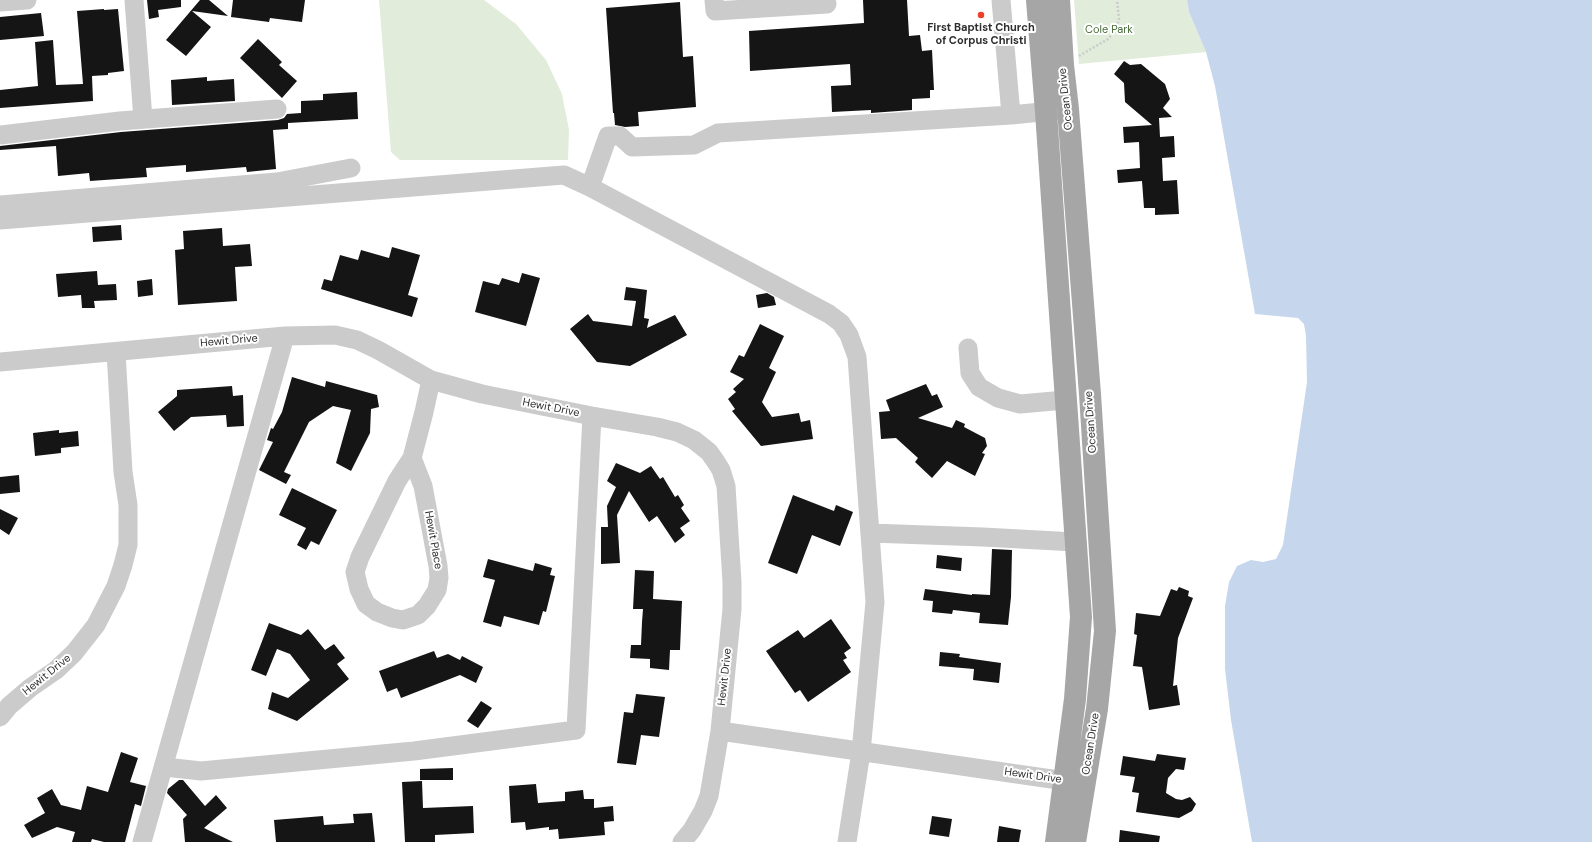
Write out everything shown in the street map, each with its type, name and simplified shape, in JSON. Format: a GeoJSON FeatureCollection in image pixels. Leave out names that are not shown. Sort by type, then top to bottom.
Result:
{"type":"FeatureCollection","features":[{"type":"Feature","properties":{"kind":"main road","name":"Ocean Drive"},"geometry":{"type":"LineString","coordinates":[[1038,0],[1081,617],[1075,699],[1075,842]]}},
{"type":"Feature","properties":{"kind":"main road","name":"Ocean Drive"},"geometry":{"type":"LineString","coordinates":[[1056,842],[1097,709],[1105,631],[1090,394],[1059,0]]}},
{"type":"Feature","properties":{"kind":"street"},"geometry":{"type":"LineString","coordinates":[[0,2],[27,0]]}},
{"type":"Feature","properties":{"kind":"street"},"geometry":{"type":"LineString","coordinates":[[134,0],[143,119]]}},
{"type":"Feature","properties":{"kind":"street"},"geometry":{"type":"LineString","coordinates":[[714,0],[715,11],[827,4],[826,0]]}},
{"type":"Feature","properties":{"kind":"street"},"geometry":{"type":"LineString","coordinates":[[1001,0],[1011,115]]}},
{"type":"Feature","properties":{"kind":"street"},"geometry":{"type":"LineString","coordinates":[[0,135],[143,119],[277,108]]}},
{"type":"Feature","properties":{"kind":"street"},"geometry":{"type":"LineString","coordinates":[[590,187],[608,136],[620,136],[632,147],[694,146],[718,133],[1011,115],[1046,112],[1068,108]]}},
{"type":"Feature","properties":{"kind":"street"},"geometry":{"type":"LineString","coordinates":[[0,205],[277,182],[351,168]]}},
{"type":"Feature","properties":{"kind":"street"},"geometry":{"type":"LineString","coordinates":[[0,220],[564,175],[590,187],[829,314],[841,323],[849,335],[857,356],[875,602],[861,752],[847,842]]}},
{"type":"Feature","properties":{"kind":"street","name":"Hewit Drive"},"geometry":{"type":"LineString","coordinates":[[0,362],[285,336],[335,335],[357,340],[431,380],[482,394],[592,416],[657,427],[677,432],[694,440],[709,452],[721,470],[726,486],[732,582],[732,610],[720,731],[709,796],[703,811],[692,830],[682,842]]}},
{"type":"Feature","properties":{"kind":"street"},"geometry":{"type":"LineString","coordinates":[[142,842],[165,767],[285,336]]}},
{"type":"Feature","properties":{"kind":"street"},"geometry":{"type":"LineString","coordinates":[[968,348],[970,373],[979,387],[998,398],[1020,404],[1065,400]]}},
{"type":"Feature","properties":{"kind":"street","name":"Hewit Drive"},"geometry":{"type":"LineString","coordinates":[[0,717],[8,706],[56,670],[83,642],[96,625],[116,586],[123,565],[128,545],[128,505],[123,472],[116,352]]}},
{"type":"Feature","properties":{"kind":"street","name":"Hewit Place"},"geometry":{"type":"LineString","coordinates":[[412,458],[423,486],[439,578],[437,590],[427,606],[418,615],[403,620],[392,618],[377,612],[366,604],[359,589],[355,572],[360,557],[397,481],[412,458],[431,380]]}},
{"type":"Feature","properties":{"kind":"street"},"geometry":{"type":"LineString","coordinates":[[165,767],[201,771],[414,751],[576,730],[592,416]]}},
{"type":"Feature","properties":{"kind":"street"},"geometry":{"type":"LineString","coordinates":[[870,533],[976,536],[1075,542]]}},
{"type":"Feature","properties":{"kind":"street","name":"Hewit Drive"},"geometry":{"type":"LineString","coordinates":[[720,731],[1075,782]]}},
{"type":"Feature","properties":{"kind":"path"},"geometry":{"type":"LineString","coordinates":[[1063,65],[1108,39],[1115,31],[1118,19],[1117,0]]}},
{"type":"Feature","properties":{"kind":"green space"},"geometry":{"type":"Polygon","coordinates":[[[379,0],[484,0],[516,24],[546,60],[562,94],[569,130],[568,160],[400,160],[391,152],[379,0]]]}},
{"type":"Feature","properties":{"kind":"green space","name":"Cole Park"},"geometry":{"type":"Polygon","coordinates":[[[1074,0],[1187,0],[1189,12],[1206,52],[1079,64],[1074,0]]]}},
{"type":"Feature","properties":{"kind":"water"},"geometry":{"type":"Polygon","coordinates":[[[1187,0],[1592,0],[1592,842],[1252,842],[1231,720],[1225,669],[1225,606],[1229,582],[1237,566],[1251,560],[1263,562],[1276,559],[1283,545],[1307,382],[1306,336],[1304,324],[1298,318],[1255,314],[1215,86],[1206,52],[1189,12],[1187,0]]]}},
{"type":"Feature","properties":{"kind":"building"},"geometry":{"type":"Polygon","coordinates":[[[147,0],[181,0],[181,7],[158,10],[159,17],[149,19],[147,0]]]}},
{"type":"Feature","properties":{"kind":"building"},"geometry":{"type":"Polygon","coordinates":[[[200,0],[209,0],[228,16],[192,11],[211,27],[186,56],[166,40],[200,0]]]}},
{"type":"Feature","properties":{"kind":"building"},"geometry":{"type":"Polygon","coordinates":[[[233,0],[305,0],[302,22],[270,18],[269,22],[231,17],[233,0]]]}},
{"type":"Feature","properties":{"kind":"building"},"geometry":{"type":"Polygon","coordinates":[[[863,0],[907,0],[909,36],[920,35],[922,51],[932,50],[934,90],[930,90],[930,98],[912,99],[912,110],[871,113],[871,110],[832,112],[831,86],[851,85],[850,64],[750,71],[749,31],[864,23],[863,0]]]}},
{"type":"Feature","properties":{"kind":"building"},"geometry":{"type":"Polygon","coordinates":[[[680,2],[683,57],[693,56],[696,107],[638,112],[639,126],[625,127],[615,125],[606,8],[680,2]]]}},
{"type":"Feature","properties":{"kind":"building"},"geometry":{"type":"Polygon","coordinates":[[[118,9],[124,71],[108,73],[108,75],[92,76],[93,101],[0,108],[0,90],[38,86],[35,42],[53,40],[56,85],[83,84],[77,11],[118,9]]]}},
{"type":"Feature","properties":{"kind":"building"},"geometry":{"type":"Polygon","coordinates":[[[41,13],[44,36],[0,40],[0,17],[41,13]]]}},
{"type":"Feature","properties":{"kind":"building"},"geometry":{"type":"Polygon","coordinates":[[[258,39],[282,62],[279,65],[297,81],[282,98],[240,58],[258,39]]]}},
{"type":"Feature","properties":{"kind":"building"},"geometry":{"type":"Polygon","coordinates":[[[1124,61],[1130,65],[1141,64],[1165,84],[1170,99],[1163,108],[1172,117],[1159,118],[1160,137],[1174,136],[1175,157],[1162,158],[1163,181],[1177,180],[1179,214],[1155,215],[1155,208],[1144,208],[1142,181],[1118,183],[1117,170],[1140,168],[1139,142],[1124,143],[1123,127],[1152,125],[1125,102],[1124,83],[1114,74],[1124,61]]]}},
{"type":"Feature","properties":{"kind":"building"},"geometry":{"type":"Polygon","coordinates":[[[207,77],[207,81],[234,79],[235,101],[172,105],[171,80],[207,77]]]}},
{"type":"Feature","properties":{"kind":"building"},"geometry":{"type":"Polygon","coordinates":[[[357,92],[358,119],[288,123],[288,129],[273,130],[276,169],[247,172],[246,167],[186,172],[186,165],[146,168],[147,177],[90,181],[89,173],[58,176],[56,146],[0,150],[0,146],[121,132],[278,120],[284,118],[287,114],[301,113],[301,101],[323,100],[323,94],[357,92]]]}},
{"type":"Feature","properties":{"kind":"building"},"geometry":{"type":"Polygon","coordinates":[[[121,225],[122,240],[93,242],[92,227],[121,225]]]}},
{"type":"Feature","properties":{"kind":"building"},"geometry":{"type":"Polygon","coordinates":[[[222,228],[223,246],[250,244],[252,266],[235,267],[237,301],[178,305],[175,250],[184,249],[183,231],[222,228]]]}},
{"type":"Feature","properties":{"kind":"building"},"geometry":{"type":"Polygon","coordinates":[[[392,247],[420,255],[408,295],[418,298],[412,317],[321,289],[324,279],[332,281],[340,255],[358,260],[361,250],[389,258],[392,247]]]}},
{"type":"Feature","properties":{"kind":"building"},"geometry":{"type":"Polygon","coordinates":[[[97,271],[98,285],[116,284],[117,300],[94,301],[95,308],[82,308],[81,295],[58,297],[56,274],[97,271]]]}},
{"type":"Feature","properties":{"kind":"building"},"geometry":{"type":"Polygon","coordinates":[[[522,273],[540,278],[526,326],[475,312],[483,281],[499,285],[502,278],[519,283],[522,273]]]}},
{"type":"Feature","properties":{"kind":"building"},"geometry":{"type":"Polygon","coordinates":[[[152,279],[153,295],[138,297],[137,281],[152,279]]]}},
{"type":"Feature","properties":{"kind":"building"},"geometry":{"type":"Polygon","coordinates":[[[626,287],[647,290],[644,318],[649,319],[647,328],[675,315],[687,335],[630,366],[597,362],[570,329],[588,314],[593,321],[632,326],[636,301],[624,300],[626,287]]]}},
{"type":"Feature","properties":{"kind":"building"},"geometry":{"type":"Polygon","coordinates":[[[767,293],[774,297],[776,305],[758,308],[756,295],[767,293]]]}},
{"type":"Feature","properties":{"kind":"building"},"geometry":{"type":"Polygon","coordinates":[[[760,324],[784,336],[769,368],[776,372],[762,402],[772,417],[799,413],[801,422],[810,420],[813,439],[761,446],[732,411],[735,409],[728,399],[736,392],[733,389],[744,379],[730,372],[739,355],[744,357],[760,324]]]}},
{"type":"Feature","properties":{"kind":"building"},"geometry":{"type":"Polygon","coordinates":[[[292,377],[325,387],[326,381],[377,395],[379,407],[371,409],[370,433],[351,471],[336,463],[351,410],[333,406],[309,422],[284,472],[291,475],[286,484],[259,470],[273,442],[267,440],[271,428],[273,429],[282,412],[292,377]]]}},
{"type":"Feature","properties":{"kind":"building"},"geometry":{"type":"Polygon","coordinates":[[[926,384],[932,396],[937,394],[943,407],[918,418],[952,428],[956,420],[965,424],[964,427],[985,438],[987,446],[982,453],[985,454],[975,476],[947,461],[932,478],[915,462],[918,458],[896,438],[881,439],[879,412],[890,411],[886,400],[926,384]]]}},
{"type":"Feature","properties":{"kind":"building"},"geometry":{"type":"Polygon","coordinates":[[[232,386],[233,396],[243,395],[244,426],[227,427],[226,415],[191,417],[174,431],[158,412],[177,396],[177,390],[232,386]]]}},
{"type":"Feature","properties":{"kind":"building"},"geometry":{"type":"Polygon","coordinates":[[[59,430],[59,433],[78,431],[79,446],[61,448],[61,453],[35,456],[33,433],[59,430]]]}},
{"type":"Feature","properties":{"kind":"building"},"geometry":{"type":"Polygon","coordinates":[[[616,463],[640,473],[651,466],[660,479],[663,477],[675,497],[678,495],[684,505],[681,508],[690,521],[680,528],[685,535],[675,543],[657,516],[649,522],[629,491],[617,515],[620,563],[601,564],[601,527],[608,527],[607,506],[616,487],[607,481],[616,463]]]}},
{"type":"Feature","properties":{"kind":"building"},"geometry":{"type":"Polygon","coordinates":[[[19,475],[20,492],[0,494],[0,477],[19,475]]]}},
{"type":"Feature","properties":{"kind":"building"},"geometry":{"type":"Polygon","coordinates":[[[292,488],[337,510],[319,545],[311,541],[306,550],[297,545],[306,528],[279,515],[292,488]]]}},
{"type":"Feature","properties":{"kind":"building"},"geometry":{"type":"Polygon","coordinates":[[[793,495],[834,511],[836,505],[853,512],[840,546],[812,535],[797,574],[768,563],[793,495]]]}},
{"type":"Feature","properties":{"kind":"building"},"geometry":{"type":"Polygon","coordinates":[[[0,509],[18,518],[9,535],[0,529],[0,509]]]}},
{"type":"Feature","properties":{"kind":"building"},"geometry":{"type":"Polygon","coordinates":[[[992,549],[1012,550],[1011,597],[1008,625],[979,623],[980,613],[953,610],[952,614],[932,612],[933,601],[923,600],[925,589],[972,595],[990,595],[992,549]]]}},
{"type":"Feature","properties":{"kind":"building"},"geometry":{"type":"Polygon","coordinates":[[[937,555],[962,558],[961,571],[936,568],[937,555]]]}},
{"type":"Feature","properties":{"kind":"building"},"geometry":{"type":"Polygon","coordinates":[[[488,559],[533,571],[535,563],[552,568],[550,575],[555,576],[546,612],[543,611],[539,625],[504,616],[501,627],[483,622],[495,580],[483,577],[488,559]]]}},
{"type":"Feature","properties":{"kind":"building"},"geometry":{"type":"Polygon","coordinates":[[[635,570],[654,571],[653,599],[682,601],[680,650],[670,650],[669,670],[650,668],[650,659],[630,658],[631,645],[641,645],[643,609],[633,609],[635,570]]]}},
{"type":"Feature","properties":{"kind":"building"},"geometry":{"type":"Polygon","coordinates":[[[1179,587],[1189,591],[1188,596],[1193,598],[1178,638],[1173,686],[1177,685],[1180,705],[1149,710],[1142,667],[1133,666],[1137,635],[1134,634],[1136,613],[1160,616],[1171,589],[1177,591],[1179,587]]]}},
{"type":"Feature","properties":{"kind":"building"},"geometry":{"type":"Polygon","coordinates":[[[831,619],[851,648],[844,653],[847,658],[843,660],[851,672],[808,702],[800,690],[795,693],[766,651],[798,630],[804,638],[831,619]]]}},
{"type":"Feature","properties":{"kind":"building"},"geometry":{"type":"Polygon","coordinates":[[[269,623],[301,635],[308,629],[325,650],[334,644],[345,658],[337,664],[349,679],[297,721],[268,709],[272,692],[288,698],[310,680],[290,654],[277,649],[266,676],[251,670],[269,623]]]}},
{"type":"Feature","properties":{"kind":"building"},"geometry":{"type":"Polygon","coordinates":[[[434,651],[437,658],[448,654],[460,660],[462,656],[483,667],[476,683],[460,675],[401,698],[397,688],[387,692],[379,671],[434,651]]]}},
{"type":"Feature","properties":{"kind":"building"},"geometry":{"type":"Polygon","coordinates":[[[940,652],[960,654],[959,657],[1001,663],[999,683],[973,680],[974,669],[939,666],[940,652]]]}},
{"type":"Feature","properties":{"kind":"building"},"geometry":{"type":"Polygon","coordinates":[[[636,694],[665,697],[659,737],[641,735],[636,765],[617,763],[624,712],[633,713],[636,694]]]}},
{"type":"Feature","properties":{"kind":"building"},"geometry":{"type":"Polygon","coordinates":[[[481,701],[492,708],[478,728],[467,721],[481,701]]]}},
{"type":"Feature","properties":{"kind":"building"},"geometry":{"type":"Polygon","coordinates":[[[121,752],[138,758],[130,782],[146,786],[141,806],[135,804],[125,842],[104,842],[92,839],[91,842],[72,842],[75,832],[57,827],[32,838],[24,825],[45,813],[37,798],[52,789],[61,805],[81,810],[87,786],[108,792],[121,752]]]}},
{"type":"Feature","properties":{"kind":"building"},"geometry":{"type":"Polygon","coordinates":[[[1157,754],[1186,758],[1184,770],[1176,769],[1168,778],[1166,793],[1176,799],[1182,800],[1190,797],[1196,804],[1192,811],[1179,818],[1136,812],[1139,793],[1132,792],[1135,777],[1120,775],[1123,756],[1155,761],[1157,754]]]}},
{"type":"Feature","properties":{"kind":"building"},"geometry":{"type":"Polygon","coordinates":[[[453,768],[453,780],[420,780],[420,769],[453,768]]]}},
{"type":"Feature","properties":{"kind":"building"},"geometry":{"type":"Polygon","coordinates":[[[179,780],[183,780],[205,806],[216,795],[227,808],[204,828],[233,842],[185,842],[183,819],[187,815],[167,793],[168,789],[179,780]]]}},
{"type":"Feature","properties":{"kind":"building"},"geometry":{"type":"Polygon","coordinates":[[[422,781],[423,808],[473,806],[474,833],[435,835],[435,842],[405,842],[402,782],[422,781]]]}},
{"type":"Feature","properties":{"kind":"building"},"geometry":{"type":"Polygon","coordinates":[[[536,784],[538,803],[565,801],[565,792],[583,790],[584,799],[594,799],[594,808],[613,806],[614,821],[604,822],[605,835],[559,839],[558,829],[549,830],[549,827],[526,830],[525,822],[511,823],[509,786],[536,784]]]}},
{"type":"Feature","properties":{"kind":"building"},"geometry":{"type":"Polygon","coordinates":[[[372,813],[375,842],[276,842],[274,820],[323,816],[324,825],[354,823],[353,814],[372,813]]]}},
{"type":"Feature","properties":{"kind":"building"},"geometry":{"type":"Polygon","coordinates":[[[932,816],[952,819],[949,837],[929,834],[932,816]]]}},
{"type":"Feature","properties":{"kind":"building"},"geometry":{"type":"Polygon","coordinates":[[[999,826],[1021,830],[1019,842],[997,842],[999,826]]]}},
{"type":"Feature","properties":{"kind":"building"},"geometry":{"type":"Polygon","coordinates":[[[1120,830],[1160,836],[1159,842],[1119,842],[1120,830]]]}},
{"type":"Feature","properties":{"kind":"place","name":"First Baptist Church of Corpus Christi"},"geometry":{"type":"Point","coordinates":[981,15]}}]}
